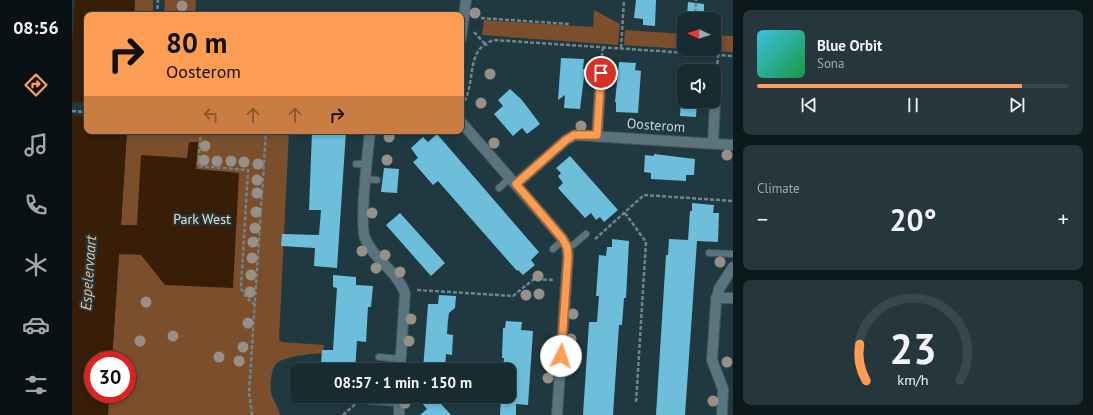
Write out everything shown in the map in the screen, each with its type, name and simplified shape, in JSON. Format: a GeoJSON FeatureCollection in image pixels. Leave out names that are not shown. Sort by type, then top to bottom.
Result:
{"type":"FeatureCollection","features":[{"type":"Feature","properties":{"kind":"street"},"geometry":{"type":"LineString","coordinates":[[464,16],[466,0]]}},
{"type":"Feature","properties":{"kind":"street"},"geometry":{"type":"LineString","coordinates":[[597,135],[601,73]]}},
{"type":"Feature","properties":{"kind":"street"},"geometry":{"type":"LineString","coordinates":[[713,143],[715,108]]}},
{"type":"Feature","properties":{"kind":"street"},"geometry":{"type":"LineString","coordinates":[[464,125],[568,244],[557,415]]}},
{"type":"Feature","properties":{"kind":"street"},"geometry":{"type":"LineString","coordinates":[[370,134],[363,230],[365,238],[372,250],[401,284],[405,293],[401,363]]}},
{"type":"Feature","properties":{"kind":"street","name":"Oosterom"},"geometry":{"type":"LineString","coordinates":[[513,181],[574,135],[597,135],[733,144]]}},
{"type":"Feature","properties":{"kind":"street"},"geometry":{"type":"LineString","coordinates":[[722,415],[723,386],[712,360],[716,298],[719,289],[733,267]]}},
{"type":"Feature","properties":{"kind":"street"},"geometry":{"type":"LineString","coordinates":[[716,298],[733,298]]}},
{"type":"Feature","properties":{"kind":"street"},"geometry":{"type":"LineString","coordinates":[[398,403],[399,415]]}},
{"type":"Feature","properties":{"kind":"lane"},"geometry":{"type":"LineString","coordinates":[[356,164],[368,164]]}},
{"type":"Feature","properties":{"kind":"lane"},"geometry":{"type":"LineString","coordinates":[[366,179],[377,180]]}},
{"type":"Feature","properties":{"kind":"lane"},"geometry":{"type":"LineString","coordinates":[[499,188],[513,181]]}},
{"type":"Feature","properties":{"kind":"lane"},"geometry":{"type":"LineString","coordinates":[[553,248],[568,244],[586,234]]}},
{"type":"Feature","properties":{"kind":"lane"},"geometry":{"type":"LineString","coordinates":[[709,253],[733,254]]}},
{"type":"Feature","properties":{"kind":"lane"},"geometry":{"type":"LineString","coordinates":[[379,357],[401,359]]}},
{"type":"Feature","properties":{"kind":"path"},"geometry":{"type":"LineString","coordinates":[[157,12],[158,0]]}},
{"type":"Feature","properties":{"kind":"path"},"geometry":{"type":"LineString","coordinates":[[621,48],[624,0]]}},
{"type":"Feature","properties":{"kind":"path"},"geometry":{"type":"LineString","coordinates":[[695,12],[696,0]]}},
{"type":"Feature","properties":{"kind":"path"},"geometry":{"type":"LineString","coordinates":[[481,18],[569,24]]}},
{"type":"Feature","properties":{"kind":"path"},"geometry":{"type":"LineString","coordinates":[[480,34],[480,39],[486,45]]}},
{"type":"Feature","properties":{"kind":"path"},"geometry":{"type":"LineString","coordinates":[[464,101],[470,90],[474,57],[480,47],[499,40],[602,49],[621,48],[733,56]]}},
{"type":"Feature","properties":{"kind":"path"},"geometry":{"type":"LineString","coordinates":[[528,45],[531,42]]}},
{"type":"Feature","properties":{"kind":"path"},"geometry":{"type":"LineString","coordinates":[[72,111],[84,112]]}},
{"type":"Feature","properties":{"kind":"path"},"geometry":{"type":"LineString","coordinates":[[201,134],[198,166],[248,170],[241,288],[245,296],[255,305]]}},
{"type":"Feature","properties":{"kind":"path"},"geometry":{"type":"LineString","coordinates":[[252,415],[249,393],[266,134]]}},
{"type":"Feature","properties":{"kind":"path"},"geometry":{"type":"LineString","coordinates":[[568,244],[589,244],[644,195],[733,201]]}},
{"type":"Feature","properties":{"kind":"path"},"geometry":{"type":"LineString","coordinates":[[624,213],[646,242],[636,403]]}},
{"type":"Feature","properties":{"kind":"path"},"geometry":{"type":"LineString","coordinates":[[410,291],[422,290],[513,296],[534,279],[561,281]]}},
{"type":"Feature","properties":{"kind":"path"},"geometry":{"type":"LineString","coordinates":[[343,415],[357,403]]}},
{"type":"Feature","properties":{"kind":"green space"},"geometry":{"type":"Polygon","coordinates":[[[135,0],[153,0],[153,12],[134,12],[135,0]]]}},
{"type":"Feature","properties":{"kind":"green space"},"geometry":{"type":"Polygon","coordinates":[[[165,0],[196,0],[195,12],[164,12],[165,0]]]}},
{"type":"Feature","properties":{"kind":"green space"},"geometry":{"type":"Polygon","coordinates":[[[594,10],[620,24],[618,45],[482,35],[484,20],[593,27],[594,10]]]}},
{"type":"Feature","properties":{"kind":"green space"},"geometry":{"type":"Polygon","coordinates":[[[625,30],[677,34],[677,49],[624,45],[625,30]]]}},
{"type":"Feature","properties":{"kind":"green space"},"geometry":{"type":"Polygon","coordinates":[[[721,35],[733,36],[733,52],[721,51],[721,35]]]}},
{"type":"Feature","properties":{"kind":"green space","name":"Park West"},"geometry":{"type":"Polygon","coordinates":[[[127,134],[289,134],[279,340],[282,342],[324,345],[323,353],[292,357],[275,365],[271,376],[271,392],[280,415],[108,415],[109,403],[136,403],[136,351],[113,351],[127,134]]]}},
{"type":"Feature","properties":{"kind":"water","name":"Espelervaart"},"geometry":{"type":"Polygon","coordinates":[[[75,0],[135,0],[134,12],[84,12],[84,134],[127,134],[121,225],[137,225],[141,155],[187,158],[189,142],[198,142],[196,169],[239,173],[233,288],[165,285],[141,255],[119,254],[113,351],[84,351],[84,403],[109,403],[108,415],[72,415],[72,48],[75,0]]]}},
{"type":"Feature","properties":{"kind":"pier"},"geometry":{"type":"Polygon","coordinates":[[[72,102],[84,103],[84,116],[72,115],[72,102]]]}},
{"type":"Feature","properties":{"kind":"building"},"geometry":{"type":"Polygon","coordinates":[[[636,0],[656,0],[655,26],[643,25],[643,19],[634,18],[636,0]]]}},
{"type":"Feature","properties":{"kind":"building"},"geometry":{"type":"Polygon","coordinates":[[[688,2],[704,4],[704,12],[687,12],[688,2]]]}},
{"type":"Feature","properties":{"kind":"building"},"geometry":{"type":"Polygon","coordinates":[[[561,58],[584,59],[583,69],[585,69],[580,109],[564,108],[565,95],[558,100],[561,58]]]}},
{"type":"Feature","properties":{"kind":"building"},"geometry":{"type":"Polygon","coordinates":[[[619,62],[636,63],[635,70],[641,71],[638,113],[616,112],[615,102],[619,62]]]}},
{"type":"Feature","properties":{"kind":"building"},"geometry":{"type":"Polygon","coordinates":[[[510,89],[522,100],[540,124],[527,134],[522,128],[513,136],[494,114],[503,106],[498,100],[510,89]]]}},
{"type":"Feature","properties":{"kind":"building"},"geometry":{"type":"Polygon","coordinates":[[[681,108],[697,108],[696,117],[680,116],[681,108]]]}},
{"type":"Feature","properties":{"kind":"building"},"geometry":{"type":"Polygon","coordinates":[[[312,134],[346,134],[337,268],[314,266],[315,248],[281,246],[282,234],[319,235],[321,210],[309,210],[312,134]]]}},
{"type":"Feature","properties":{"kind":"building"},"geometry":{"type":"Polygon","coordinates":[[[437,134],[539,252],[531,260],[535,265],[523,275],[518,270],[517,271],[438,181],[433,185],[413,162],[418,158],[411,148],[423,137],[428,142],[437,134]]]}},
{"type":"Feature","properties":{"kind":"building"},"geometry":{"type":"Polygon","coordinates":[[[654,154],[695,159],[694,175],[686,175],[686,181],[651,179],[651,173],[644,172],[645,155],[654,156],[654,154]]]}},
{"type":"Feature","properties":{"kind":"building"},"geometry":{"type":"Polygon","coordinates":[[[570,156],[618,210],[604,222],[600,217],[596,220],[591,213],[585,218],[558,188],[563,183],[558,176],[561,173],[556,168],[570,156]]]}},
{"type":"Feature","properties":{"kind":"building"},"geometry":{"type":"Polygon","coordinates":[[[384,168],[399,169],[397,193],[381,192],[384,168]]]}},
{"type":"Feature","properties":{"kind":"building"},"geometry":{"type":"Polygon","coordinates":[[[692,203],[714,205],[713,213],[719,213],[718,242],[697,241],[685,415],[656,415],[666,255],[668,255],[669,239],[688,240],[692,203]]]}},
{"type":"Feature","properties":{"kind":"building"},"geometry":{"type":"Polygon","coordinates":[[[400,213],[445,263],[431,276],[386,225],[400,213]]]}},
{"type":"Feature","properties":{"kind":"building"},"geometry":{"type":"Polygon","coordinates":[[[612,239],[629,241],[626,298],[624,298],[622,325],[619,325],[613,415],[583,415],[589,322],[597,322],[599,296],[596,296],[599,255],[606,256],[607,247],[612,247],[612,239]]]}},
{"type":"Feature","properties":{"kind":"building"},"geometry":{"type":"Polygon","coordinates":[[[333,275],[356,277],[356,285],[373,286],[371,307],[368,307],[366,342],[357,341],[355,363],[321,363],[322,350],[333,350],[337,288],[333,287],[333,275]]]}},
{"type":"Feature","properties":{"kind":"building"},"geometry":{"type":"Polygon","coordinates":[[[439,295],[456,296],[455,308],[449,313],[447,334],[453,335],[452,355],[446,354],[445,363],[424,363],[428,304],[438,304],[439,295]]]}},
{"type":"Feature","properties":{"kind":"building"},"geometry":{"type":"Polygon","coordinates":[[[506,321],[522,322],[521,330],[533,331],[528,405],[516,404],[516,415],[500,415],[501,403],[516,403],[516,363],[504,363],[504,358],[502,358],[503,328],[505,328],[506,321]]]}},
{"type":"Feature","properties":{"kind":"building"},"geometry":{"type":"Polygon","coordinates":[[[422,403],[440,403],[451,415],[420,415],[427,409],[422,403]]]}},
{"type":"Feature","properties":{"kind":"route"},"geometry":{"type":"LineString","coordinates":[[561,356],[568,256],[567,247],[562,238],[516,184],[566,140],[574,135],[597,135],[601,73]]}}]}
